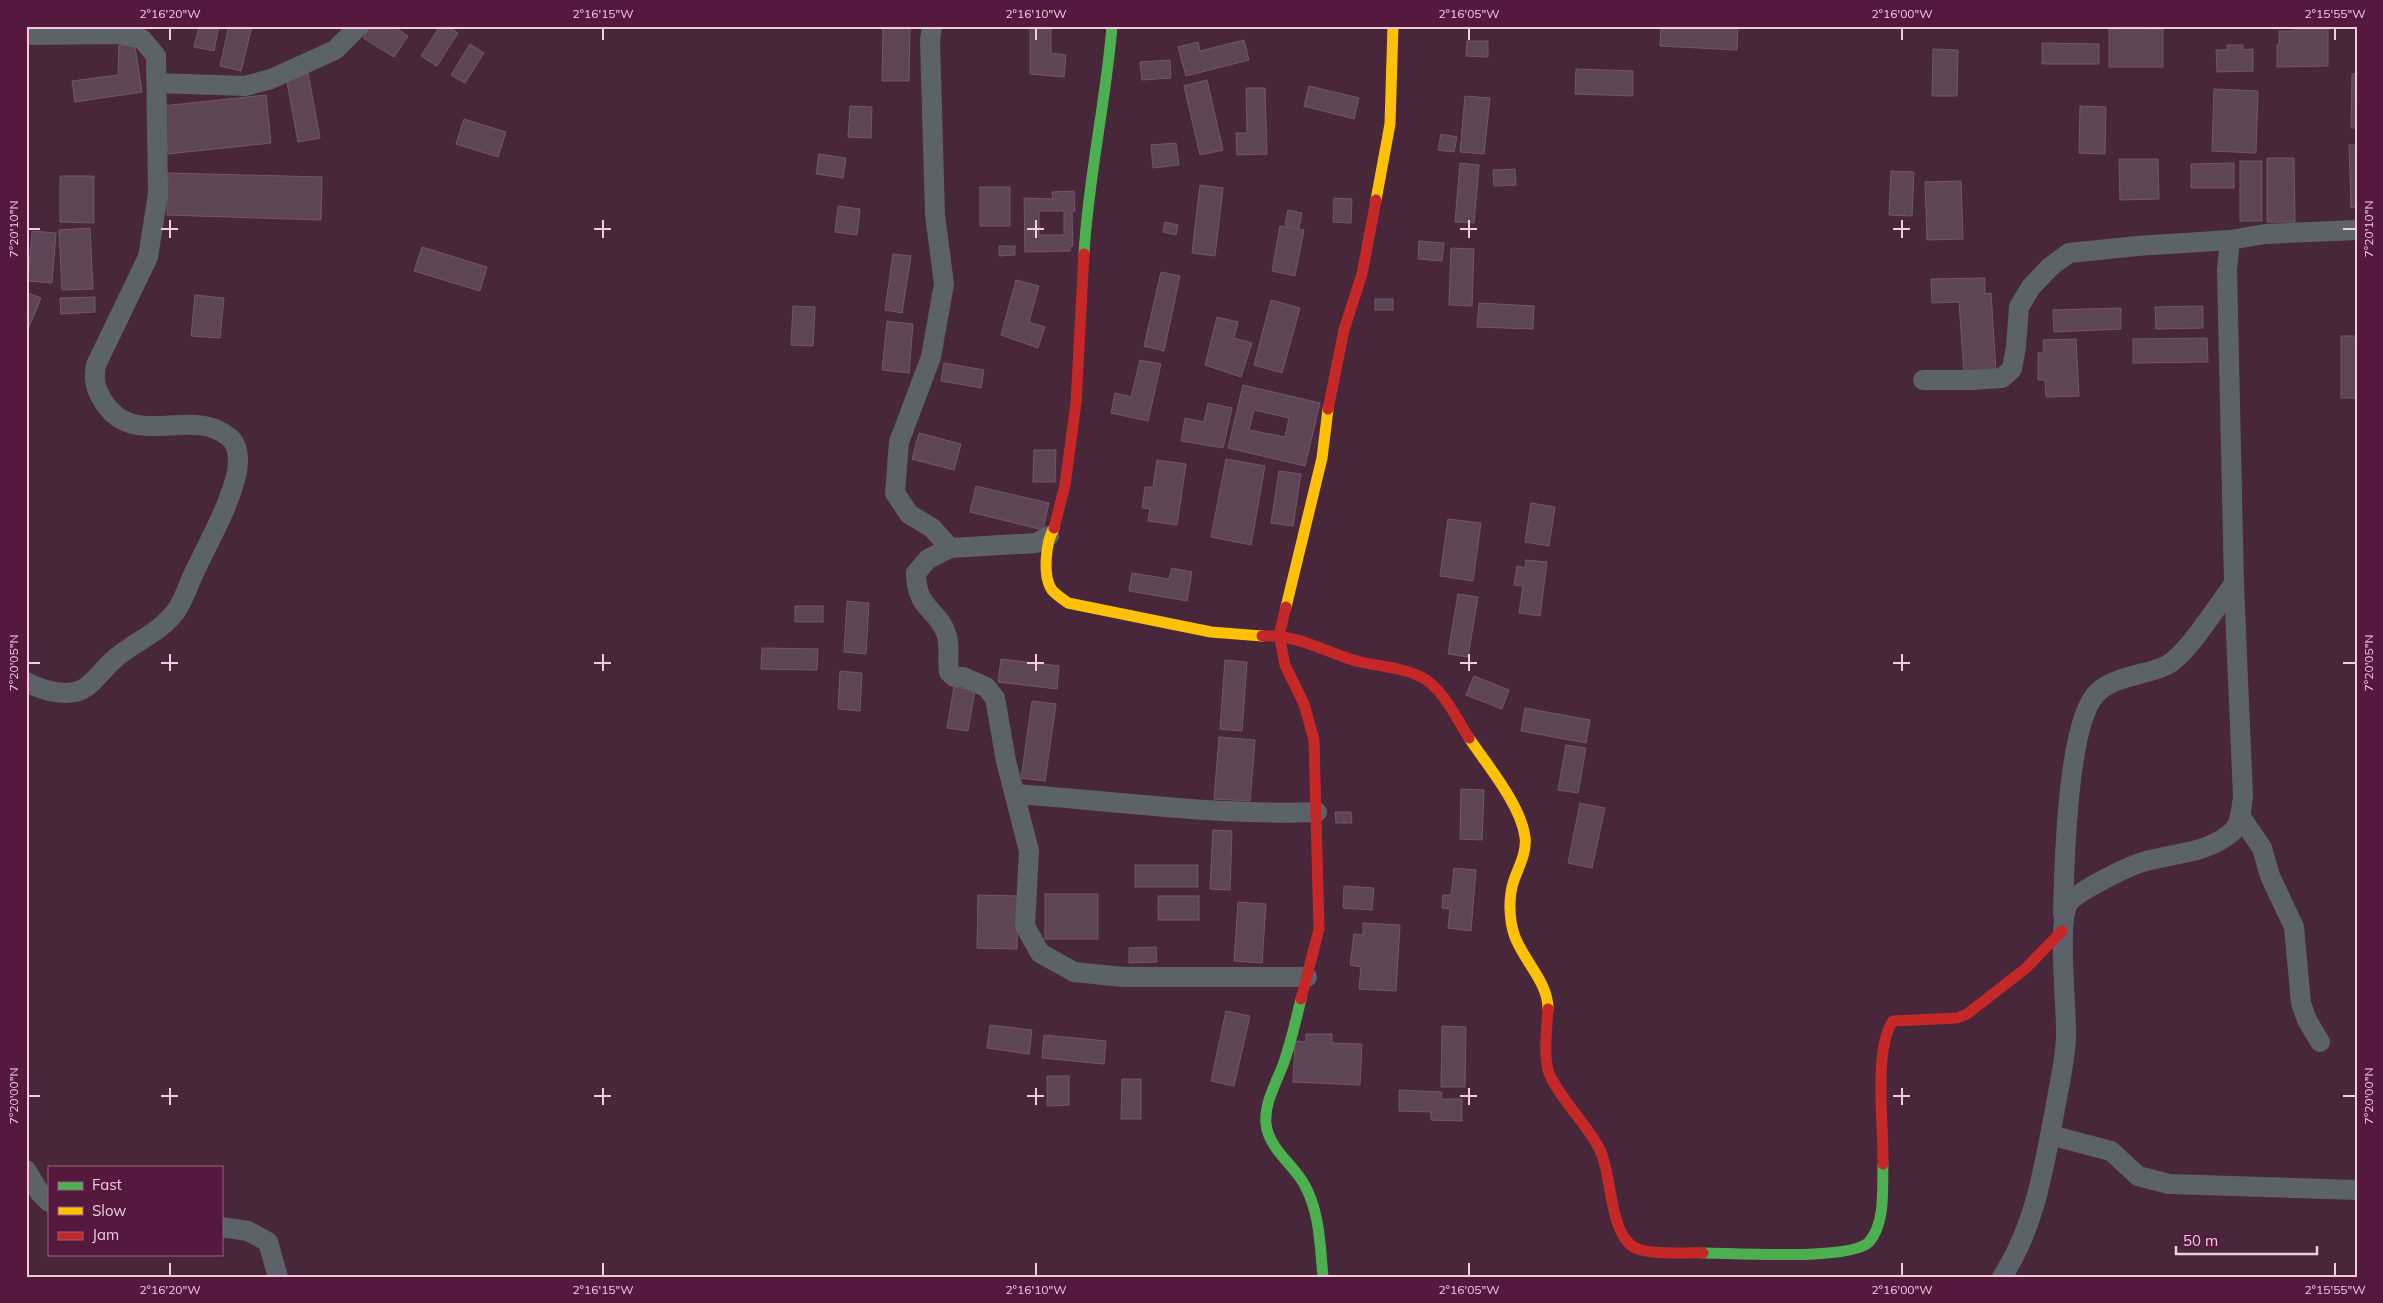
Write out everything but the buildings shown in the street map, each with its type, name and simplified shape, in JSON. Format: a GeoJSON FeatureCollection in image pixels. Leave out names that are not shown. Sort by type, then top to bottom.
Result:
{"type":"FeatureCollection","features":[{"type":"Feature","properties":{"kind":"street"},"geometry":{"type":"LineString","coordinates":[[157,83],[245,86],[271,79],[335,50],[359,26]]}},
{"type":"Feature","properties":{"kind":"street"},"geometry":{"type":"LineString","coordinates":[[932,26],[930,40],[935,215],[944,284],[931,357],[899,442],[894,493],[909,514],[932,528],[950,548]]}},
{"type":"Feature","properties":{"kind":"street"},"geometry":{"type":"LineString","coordinates":[[1112,26],[1108,79],[1086,222],[1076,403],[1065,485],[1054,526],[1049,536],[1046,569],[1052,590],[1068,603],[1219,633],[1254,636],[1279,635],[1300,640],[1354,660],[1399,669],[1424,678],[1440,695],[1517,811],[1525,837],[1522,862],[1514,882],[1510,912],[1515,937],[1542,985],[1548,1006],[1546,1044],[1549,1073],[1600,1150],[1620,1230],[1632,1246],[1653,1252],[1819,1254],[1858,1249],[1869,1242],[1878,1227],[1882,1199],[1884,1136],[1881,1072],[1888,1028],[1893,1020],[1956,1018],[1967,1014],[2025,969],[2063,923],[2069,901],[2093,885],[2142,862],[2191,853],[2233,832],[2240,816],[2243,797],[2234,584],[2227,269],[2230,240]]}},
{"type":"Feature","properties":{"kind":"street"},"geometry":{"type":"LineString","coordinates":[[1322,1277],[1319,1228],[1314,1206],[1304,1184],[1284,1156],[1271,1144],[1266,1123],[1268,1103],[1284,1062],[1307,977],[1316,952],[1319,929],[1314,740],[1304,704],[1285,666],[1279,635],[1285,603],[1322,458],[1329,398],[1344,330],[1362,274],[1375,208],[1390,124],[1393,26]]}},
{"type":"Feature","properties":{"kind":"street"},"geometry":{"type":"LineString","coordinates":[[26,35],[120,34],[142,39],[156,56],[158,194],[148,257],[96,365],[94,378],[98,395],[113,416],[128,423],[146,427],[206,425],[232,439],[238,454],[237,472],[224,507],[176,610],[152,634],[125,649],[82,690],[62,694],[26,682]]}},
{"type":"Feature","properties":{"kind":"street"},"geometry":{"type":"LineString","coordinates":[[1923,380],[2002,378],[2012,369],[2016,346],[2018,307],[2031,287],[2069,253],[2137,246],[2230,240],[2265,234],[2357,230]]}},
{"type":"Feature","properties":{"kind":"street"},"geometry":{"type":"LineString","coordinates":[[1049,536],[1036,543],[950,548],[928,559],[916,573],[918,596],[947,636],[949,672],[954,677],[963,677],[986,687],[995,698],[1006,761],[1029,851],[1025,926],[1040,953],[1074,972],[1123,977],[1307,977]]}},
{"type":"Feature","properties":{"kind":"street"},"geometry":{"type":"LineString","coordinates":[[2002,1277],[2016,1256],[2030,1222],[2050,1135],[2066,1041],[2067,1003],[2063,923],[2064,868],[2074,761],[2083,714],[2098,692],[2123,678],[2149,673],[2170,664],[2187,646],[2234,584]]}},
{"type":"Feature","properties":{"kind":"street"},"geometry":{"type":"LineString","coordinates":[[1015,794],[1265,814],[1317,812]]}},
{"type":"Feature","properties":{"kind":"street"},"geometry":{"type":"LineString","coordinates":[[2240,816],[2262,848],[2270,876],[2294,928],[2301,1003],[2307,1020],[2320,1042]]}},
{"type":"Feature","properties":{"kind":"street"},"geometry":{"type":"LineString","coordinates":[[2050,1135],[2111,1151],[2138,1176],[2170,1184],[2357,1190]]}},
{"type":"Feature","properties":{"kind":"street"},"geometry":{"type":"LineString","coordinates":[[26,1171],[40,1193],[48,1201]]}},
{"type":"Feature","properties":{"kind":"street"},"geometry":{"type":"LineString","coordinates":[[222,1227],[248,1231],[268,1242],[278,1277]]}},
{"type":"Feature","properties":{"kind":"traffic: fast"},"geometry":{"type":"LineString","coordinates":[[1084,254],[1089,197],[1106,83],[1112,26]]}},
{"type":"Feature","properties":{"kind":"traffic: fast"},"geometry":{"type":"LineString","coordinates":[[1301,999],[1287,1054],[1269,1100],[1266,1124],[1276,1149],[1299,1177],[1309,1195],[1318,1229],[1323,1277]]}},
{"type":"Feature","properties":{"kind":"traffic: fast"},"geometry":{"type":"LineString","coordinates":[[1703,1253],[1790,1255],[1840,1252],[1858,1248],[1869,1242],[1881,1215],[1883,1164]]}},
{"type":"Feature","properties":{"kind":"traffic: slow"},"geometry":{"type":"LineString","coordinates":[[1376,200],[1390,124],[1393,26]]}},
{"type":"Feature","properties":{"kind":"traffic: slow"},"geometry":{"type":"LineString","coordinates":[[1286,607],[1322,458],[1328,409]]}},
{"type":"Feature","properties":{"kind":"traffic: slow"},"geometry":{"type":"LineString","coordinates":[[1054,528],[1047,550],[1047,576],[1052,590],[1068,603],[1211,632],[1262,636]]}},
{"type":"Feature","properties":{"kind":"traffic: slow"},"geometry":{"type":"LineString","coordinates":[[1469,738],[1510,799],[1522,825],[1525,848],[1511,894],[1511,924],[1519,946],[1544,990],[1548,1009]]}},
{"type":"Feature","properties":{"kind":"traffic: jam"},"geometry":{"type":"LineString","coordinates":[[1328,409],[1344,330],[1362,274],[1376,200]]}},
{"type":"Feature","properties":{"kind":"traffic: jam"},"geometry":{"type":"LineString","coordinates":[[1054,528],[1065,485],[1076,403],[1084,254]]}},
{"type":"Feature","properties":{"kind":"traffic: jam"},"geometry":{"type":"LineString","coordinates":[[1286,607],[1279,635],[1285,665],[1304,704],[1314,740],[1319,929],[1301,999]]}},
{"type":"Feature","properties":{"kind":"traffic: jam"},"geometry":{"type":"LineString","coordinates":[[1262,636],[1297,640],[1353,660],[1415,674],[1437,689],[1469,738]]}},
{"type":"Feature","properties":{"kind":"traffic: jam"},"geometry":{"type":"LineString","coordinates":[[1883,1164],[1881,1069],[1883,1050],[1893,1021],[1957,1018],[1967,1014],[2025,969],[2062,931]]}},
{"type":"Feature","properties":{"kind":"traffic: jam"},"geometry":{"type":"LineString","coordinates":[[1548,1009],[1546,1050],[1549,1073],[1600,1150],[1607,1173],[1615,1215],[1625,1238],[1632,1246],[1646,1251],[1703,1253]]}}]}
